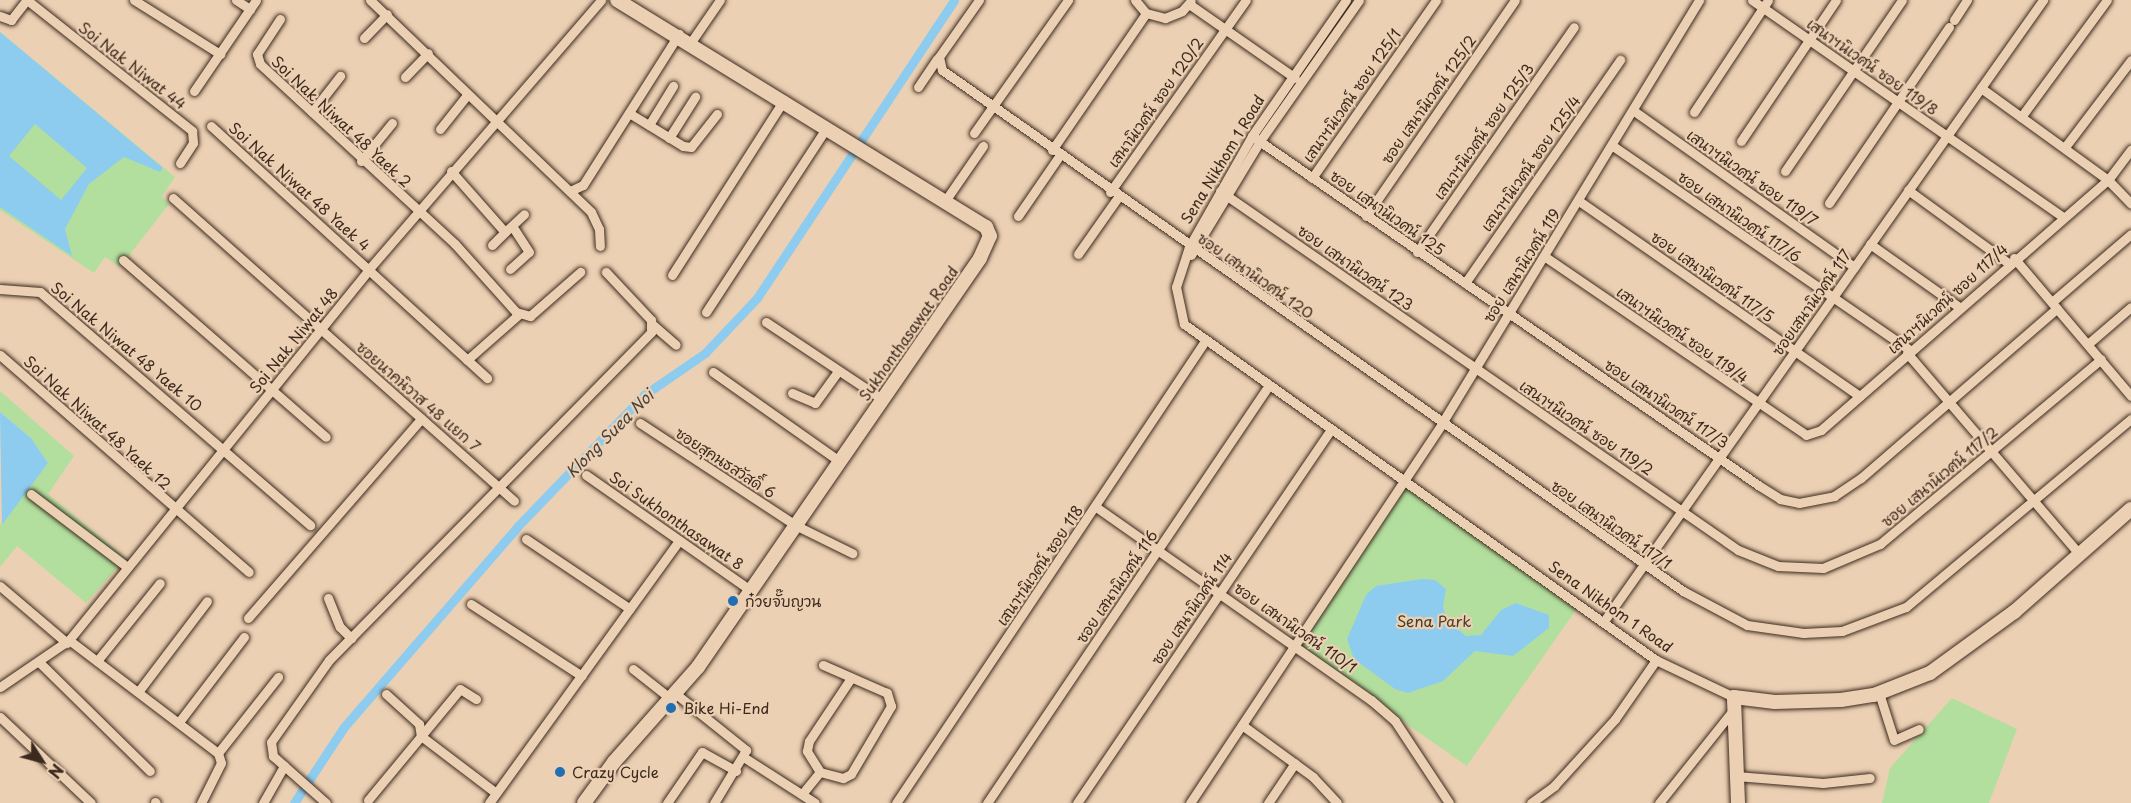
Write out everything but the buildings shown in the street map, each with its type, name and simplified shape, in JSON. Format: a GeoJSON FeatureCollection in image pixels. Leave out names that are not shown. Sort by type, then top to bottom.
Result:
{"type":"FeatureCollection","features":[{"type":"Feature","properties":{"kind":"main road","name":"Sukhonthasawat Road"},"geometry":{"type":"LineString","coordinates":[[584,803],[614,762],[673,696],[750,590],[990,242],[986,227],[679,34],[617,0]]}},
{"type":"Feature","properties":{"kind":"main road","name":"Sena Nikhom 1 Road"},"geometry":{"type":"LineString","coordinates":[[1734,703],[1775,702],[1879,693],[1930,673],[1966,651],[2131,510]]}},
{"type":"Feature","properties":{"kind":"main road"},"geometry":{"type":"LineString","coordinates":[[1734,703],[1738,803]]}},
{"type":"Feature","properties":{"kind":"street"},"geometry":{"type":"LineString","coordinates":[[134,0],[220,54]]}},
{"type":"Feature","properties":{"kind":"street"},"geometry":{"type":"LineString","coordinates":[[236,0],[250,9]]}},
{"type":"Feature","properties":{"kind":"street"},"geometry":{"type":"LineString","coordinates":[[194,91],[256,0]]}},
{"type":"Feature","properties":{"kind":"street"},"geometry":{"type":"LineString","coordinates":[[370,0],[428,54],[492,122],[570,191],[596,222],[600,246]]}},
{"type":"Feature","properties":{"kind":"street","name":"Soi Nak Niwat 48"},"geometry":{"type":"LineString","coordinates":[[0,687],[40,663],[68,641],[127,567],[176,512],[369,269],[492,122],[601,0]]}},
{"type":"Feature","properties":{"kind":"street"},"geometry":{"type":"LineString","coordinates":[[691,42],[720,0]]}},
{"type":"Feature","properties":{"kind":"street"},"geometry":{"type":"LineString","coordinates":[[918,87],[979,0]]}},
{"type":"Feature","properties":{"kind":"street"},"geometry":{"type":"LineString","coordinates":[[974,133],[1068,0]]}},
{"type":"Feature","properties":{"kind":"street"},"geometry":{"type":"LineString","coordinates":[[1135,0],[1146,14],[1174,16],[1190,2],[1225,30],[1301,82]]}},
{"type":"Feature","properties":{"kind":"street","name":"เสนานิเวศน์ ซอย 120/2"},"geometry":{"type":"LineString","coordinates":[[1078,254],[1114,195],[1246,0]]}},
{"type":"Feature","properties":{"kind":"street","name":"Sena Nikhom 1 Road"},"geometry":{"type":"LineString","coordinates":[[1346,0],[1252,136],[1224,194],[1185,260],[1176,287],[1177,304],[1184,324],[1656,660],[1734,703]]}},
{"type":"Feature","properties":{"kind":"street","name":"Sena Nikhom 1 Road"},"geometry":{"type":"LineString","coordinates":[[1224,194],[1359,0]]}},
{"type":"Feature","properties":{"kind":"street","name":"เสนาฯนิเวศน์ ซอย 125/1"},"geometry":{"type":"LineString","coordinates":[[1312,178],[1436,0]]}},
{"type":"Feature","properties":{"kind":"street","name":"ซอย เสนานิเวศน์ 125/2"},"geometry":{"type":"LineString","coordinates":[[1365,216],[1515,0]]}},
{"type":"Feature","properties":{"kind":"street","name":"ซอย เสนานิเวศน์ 119"},"geometry":{"type":"LineString","coordinates":[[1190,803],[1442,423],[1613,146],[1699,0]]}},
{"type":"Feature","properties":{"kind":"street","name":"เสนาฯนิเวศน์ ซอย 119/8"},"geometry":{"type":"LineString","coordinates":[[1752,0],[1766,4],[1809,40],[2063,217]]}},
{"type":"Feature","properties":{"kind":"street"},"geometry":{"type":"LineString","coordinates":[[1741,141],[1836,0]]}},
{"type":"Feature","properties":{"kind":"street"},"geometry":{"type":"LineString","coordinates":[[1785,171],[1902,0]]}},
{"type":"Feature","properties":{"kind":"street"},"geometry":{"type":"LineString","coordinates":[[1829,203],[1967,0]]}},
{"type":"Feature","properties":{"kind":"street","name":"ซอยเสนานิเวศน์ 117"},"geometry":{"type":"LineString","coordinates":[[1604,621],[2043,0]]}},
{"type":"Feature","properties":{"kind":"street"},"geometry":{"type":"LineString","coordinates":[[2020,117],[2107,0]]}},
{"type":"Feature","properties":{"kind":"street"},"geometry":{"type":"LineString","coordinates":[[0,16],[11,20],[27,1]]}},
{"type":"Feature","properties":{"kind":"street","name":"Soi Nak Niwat 44"},"geometry":{"type":"LineString","coordinates":[[27,1],[192,131],[193,143],[180,163]]}},
{"type":"Feature","properties":{"kind":"street"},"geometry":{"type":"LineString","coordinates":[[1694,112],[1766,4]]}},
{"type":"Feature","properties":{"kind":"street"},"geometry":{"type":"LineString","coordinates":[[364,38],[387,14]]}},
{"type":"Feature","properties":{"kind":"street"},"geometry":{"type":"LineString","coordinates":[[1017,216],[1146,14]]}},
{"type":"Feature","properties":{"kind":"street","name":"Soi Nak Niwat 48 Yaek 2"},"geometry":{"type":"LineString","coordinates":[[280,19],[256,59],[361,161],[455,244],[519,314]]}},
{"type":"Feature","properties":{"kind":"street","name":"เสนาฯนิเวศน์ ซอย 125/3"},"geometry":{"type":"LineString","coordinates":[[1418,252],[1574,27]]}},
{"type":"Feature","properties":{"kind":"street"},"geometry":{"type":"LineString","coordinates":[[570,191],[583,185],[679,34]]}},
{"type":"Feature","properties":{"kind":"street"},"geometry":{"type":"LineString","coordinates":[[405,77],[428,54]]}},
{"type":"Feature","properties":{"kind":"street","name":"เสนาฯนิเวศน์ ซอย 125/4"},"geometry":{"type":"LineString","coordinates":[[1465,284],[1620,60]]}},
{"type":"Feature","properties":{"kind":"street"},"geometry":{"type":"LineString","coordinates":[[2065,147],[2131,60]]}},
{"type":"Feature","properties":{"kind":"street","name":"ซอย เสนานิเวศน์ 120"},"geometry":{"type":"LineString","coordinates":[[938,61],[993,107],[1114,195],[1442,423]]}},
{"type":"Feature","properties":{"kind":"street"},"geometry":{"type":"LineString","coordinates":[[312,112],[340,76]]}},
{"type":"Feature","properties":{"kind":"street"},"geometry":{"type":"LineString","coordinates":[[649,125],[673,86]]}},
{"type":"Feature","properties":{"kind":"street"},"geometry":{"type":"LineString","coordinates":[[1980,88],[2108,180],[2131,204]]}},
{"type":"Feature","properties":{"kind":"street"},"geometry":{"type":"LineString","coordinates":[[440,129],[467,95]]}},
{"type":"Feature","properties":{"kind":"street"},"geometry":{"type":"LineString","coordinates":[[669,138],[695,97]]}},
{"type":"Feature","properties":{"kind":"street"},"geometry":{"type":"LineString","coordinates":[[672,275],[784,100]]}},
{"type":"Feature","properties":{"kind":"street","name":"เสนาฯนิเวศน์ ซอย 119/7"},"geometry":{"type":"LineString","coordinates":[[1634,111],[1854,267]]}},
{"type":"Feature","properties":{"kind":"street"},"geometry":{"type":"LineString","coordinates":[[629,113],[682,146],[696,145],[717,114]]}},
{"type":"Feature","properties":{"kind":"street"},"geometry":{"type":"LineString","coordinates":[[361,161],[392,123]]}},
{"type":"Feature","properties":{"kind":"street","name":"Soi Nak Niwat 48 Yaek 4"},"geometry":{"type":"LineString","coordinates":[[211,126],[487,378]]}},
{"type":"Feature","properties":{"kind":"street"},"geometry":{"type":"LineString","coordinates":[[706,312],[827,127]]}},
{"type":"Feature","properties":{"kind":"street","name":"ซอย เสนานิเวศน์ 125"},"geometry":{"type":"LineString","coordinates":[[1252,136],[1508,313]]}},
{"type":"Feature","properties":{"kind":"street"},"geometry":{"type":"LineString","coordinates":[[945,201],[982,146]]}},
{"type":"Feature","properties":{"kind":"street","name":"ซอย เสนานิเวศน์ 117/6"},"geometry":{"type":"LineString","coordinates":[[1613,146],[1909,352],[2079,554]]}},
{"type":"Feature","properties":{"kind":"street","name":"เสนาฯนิเวศน์ ซอย 117/4"},"geometry":{"type":"LineString","coordinates":[[1806,435],[1821,430],[2011,260],[2108,180],[2131,150]]}},
{"type":"Feature","properties":{"kind":"street"},"geometry":{"type":"LineString","coordinates":[[451,171],[529,252],[510,269]]}},
{"type":"Feature","properties":{"kind":"street"},"geometry":{"type":"LineString","coordinates":[[1908,190],[2011,260],[2101,359],[2127,383],[2131,396]]}},
{"type":"Feature","properties":{"kind":"street","name":"ซอย เสนานิเวศน์ 123"},"geometry":{"type":"LineString","coordinates":[[1224,194],[1474,368]]}},
{"type":"Feature","properties":{"kind":"street","name":"ซอยนาคนิวาส 48 แยก 7"},"geometry":{"type":"LineString","coordinates":[[173,198],[514,501]]}},
{"type":"Feature","properties":{"kind":"street","name":"ซอย เสนานิเวศน์ 117/5"},"geometry":{"type":"LineString","coordinates":[[1578,201],[1860,396]]}},
{"type":"Feature","properties":{"kind":"street"},"geometry":{"type":"LineString","coordinates":[[492,245],[524,214]]}},
{"type":"Feature","properties":{"kind":"street"},"geometry":{"type":"LineString","coordinates":[[1949,402],[2131,234]]}},
{"type":"Feature","properties":{"kind":"street"},"geometry":{"type":"LineString","coordinates":[[1870,244],[1959,307]]}},
{"type":"Feature","properties":{"kind":"street","name":"เสนาฯนิเวศน์ ซอย 119/4"},"geometry":{"type":"LineString","coordinates":[[1544,256],[1757,404],[1806,435]]}},
{"type":"Feature","properties":{"kind":"street"},"geometry":{"type":"LineString","coordinates":[[123,260],[326,437]]}},
{"type":"Feature","properties":{"kind":"street"},"geometry":{"type":"LineString","coordinates":[[467,360],[519,314],[530,316],[580,272]]}},
{"type":"Feature","properties":{"kind":"street"},"geometry":{"type":"LineString","coordinates":[[606,272],[653,325],[676,345]]}},
{"type":"Feature","properties":{"kind":"street","name":"Soi Nak Niwat 48 Yaek 10"},"geometry":{"type":"LineString","coordinates":[[0,289],[40,292],[310,525]]}},
{"type":"Feature","properties":{"kind":"street"},"geometry":{"type":"LineString","coordinates":[[2088,343],[2131,306]]}},
{"type":"Feature","properties":{"kind":"street","name":"ซอย เสนานิเวศน์ 117/3"},"geometry":{"type":"LineString","coordinates":[[1508,313],[1780,499],[1814,502],[1861,478],[1949,402]]}},
{"type":"Feature","properties":{"kind":"street"},"geometry":{"type":"LineString","coordinates":[[766,322],[882,399]]}},
{"type":"Feature","properties":{"kind":"street"},"geometry":{"type":"LineString","coordinates":[[326,803],[284,766],[270,750],[271,742],[351,638],[653,325]]}},
{"type":"Feature","properties":{"kind":"street","name":"เสนาฯนิเวศน์ ซอย 118"},"geometry":{"type":"LineString","coordinates":[[896,803],[1205,341]]}},
{"type":"Feature","properties":{"kind":"street","name":"Soi Nak Niwat 48 Yaek 12"},"geometry":{"type":"LineString","coordinates":[[0,355],[176,512],[249,572]]}},
{"type":"Feature","properties":{"kind":"street","name":"ซอย เสนานิเวศน์ 117/2"},"geometry":{"type":"LineString","coordinates":[[1682,511],[1759,560],[1799,569],[1823,568],[1880,544],[2101,359]]}},
{"type":"Feature","properties":{"kind":"street","name":"เสนาฯนิเวศน์ ซอย 119/2"},"geometry":{"type":"LineString","coordinates":[[1474,368],[1682,511]]}},
{"type":"Feature","properties":{"kind":"street"},"geometry":{"type":"LineString","coordinates":[[792,393],[815,403],[838,371]]}},
{"type":"Feature","properties":{"kind":"street"},"geometry":{"type":"LineString","coordinates":[[713,372],[839,461]]}},
{"type":"Feature","properties":{"kind":"street","name":"ซอย เสนานิเวศน์ 116"},"geometry":{"type":"LineString","coordinates":[[987,803],[1269,385]]}},
{"type":"Feature","properties":{"kind":"street"},"geometry":{"type":"LineString","coordinates":[[249,618],[421,418]]}},
{"type":"Feature","properties":{"kind":"street","name":"ซอย เสนานิเวศน์ 117/1"},"geometry":{"type":"LineString","coordinates":[[1442,423],[1711,610],[1775,631],[1842,632],[1906,607],[2035,502],[2131,419]]}},
{"type":"Feature","properties":{"kind":"street","name":"ซอยสุคนธสวัสดิ์ 6"},"geometry":{"type":"LineString","coordinates":[[640,423],[795,525],[852,553]]}},
{"type":"Feature","properties":{"kind":"street","name":"ซอย เสนานิเวศน์ 114"},"geometry":{"type":"LineString","coordinates":[[1077,803],[1331,429]]}},
{"type":"Feature","properties":{"kind":"street","name":"Soi Sukhonthasawat 8"},"geometry":{"type":"LineString","coordinates":[[586,475],[750,590]]}},
{"type":"Feature","properties":{"kind":"street"},"geometry":{"type":"LineString","coordinates":[[31,494],[127,567]]}},
{"type":"Feature","properties":{"kind":"street","name":"ซอย เสนานิเวศน์ 110/1"},"geometry":{"type":"LineString","coordinates":[[1096,507],[1341,676],[1395,721],[1449,803]]}},
{"type":"Feature","properties":{"kind":"street"},"geometry":{"type":"LineString","coordinates":[[526,539],[630,609]]}},
{"type":"Feature","properties":{"kind":"street"},"geometry":{"type":"LineString","coordinates":[[489,803],[679,541]]}},
{"type":"Feature","properties":{"kind":"street"},"geometry":{"type":"LineString","coordinates":[[97,661],[160,583]]}},
{"type":"Feature","properties":{"kind":"street"},"geometry":{"type":"LineString","coordinates":[[0,586],[68,641],[218,753],[221,763],[201,803]]}},
{"type":"Feature","properties":{"kind":"street"},"geometry":{"type":"LineString","coordinates":[[328,598],[340,627],[351,638]]}},
{"type":"Feature","properties":{"kind":"street"},"geometry":{"type":"LineString","coordinates":[[138,692],[207,601]]}},
{"type":"Feature","properties":{"kind":"street"},"geometry":{"type":"LineString","coordinates":[[471,604],[582,676]]}},
{"type":"Feature","properties":{"kind":"street"},"geometry":{"type":"LineString","coordinates":[[179,722],[244,637]]}},
{"type":"Feature","properties":{"kind":"street"},"geometry":{"type":"LineString","coordinates":[[1531,803],[1601,735],[1656,660]]}},
{"type":"Feature","properties":{"kind":"street"},"geometry":{"type":"LineString","coordinates":[[40,663],[150,771]]}},
{"type":"Feature","properties":{"kind":"street"},"geometry":{"type":"LineString","coordinates":[[823,665],[887,693],[891,706],[851,774],[843,778],[820,772],[807,751],[809,741],[851,678]]}},
{"type":"Feature","properties":{"kind":"street"},"geometry":{"type":"LineString","coordinates":[[633,669],[743,743],[745,758],[714,803]]}},
{"type":"Feature","properties":{"kind":"street"},"geometry":{"type":"LineString","coordinates":[[218,753],[278,677]]}},
{"type":"Feature","properties":{"kind":"street"},"geometry":{"type":"LineString","coordinates":[[368,800],[460,689],[476,699]]}},
{"type":"Feature","properties":{"kind":"street"},"geometry":{"type":"LineString","coordinates":[[1879,693],[1894,740],[1919,729]]}},
{"type":"Feature","properties":{"kind":"street"},"geometry":{"type":"LineString","coordinates":[[386,694],[419,724],[421,736],[496,793]]}},
{"type":"Feature","properties":{"kind":"street"},"geometry":{"type":"LineString","coordinates":[[1659,803],[1734,703]]}},
{"type":"Feature","properties":{"kind":"street"},"geometry":{"type":"LineString","coordinates":[[0,717],[91,803]]}},
{"type":"Feature","properties":{"kind":"street"},"geometry":{"type":"LineString","coordinates":[[1242,725],[1295,763],[1337,803]]}},
{"type":"Feature","properties":{"kind":"street"},"geometry":{"type":"LineString","coordinates":[[667,803],[702,752],[736,771]]}},
{"type":"Feature","properties":{"kind":"street"},"geometry":{"type":"LineString","coordinates":[[745,758],[815,803]]}},
{"type":"Feature","properties":{"kind":"street"},"geometry":{"type":"LineString","coordinates":[[1268,803],[1295,763]]}},
{"type":"Feature","properties":{"kind":"street"},"geometry":{"type":"LineString","coordinates":[[263,803],[284,766]]}},
{"type":"Feature","properties":{"kind":"street"},"geometry":{"type":"LineString","coordinates":[[802,794],[820,772]]}},
{"type":"Feature","properties":{"kind":"street"},"geometry":{"type":"LineString","coordinates":[[1736,776],[1823,783],[1870,778]]}},
{"type":"Feature","properties":{"kind":"green space"},"geometry":{"type":"Polygon","coordinates":[[[0,32],[175,177],[162,196],[169,204],[120,267],[105,257],[94,273],[0,210],[0,32]]]}},
{"type":"Feature","properties":{"kind":"green space"},"geometry":{"type":"Polygon","coordinates":[[[0,391],[74,456],[48,494],[126,558],[86,603],[17,546],[0,567],[0,525],[48,463],[31,438],[0,412],[0,391]]]}},
{"type":"Feature","properties":{"kind":"green space","name":"Sena Park"},"geometry":{"type":"Polygon","coordinates":[[[1405,481],[1580,604],[1467,766],[1291,643],[1405,481]]]}},
{"type":"Feature","properties":{"kind":"green space"},"geometry":{"type":"Polygon","coordinates":[[[1952,698],[2017,729],[1989,803],[1882,803],[1890,768],[1952,698]]]}},
{"type":"Feature","properties":{"kind":"water"},"geometry":{"type":"Polygon","coordinates":[[[0,32],[163,168],[160,172],[124,157],[89,184],[65,229],[72,256],[0,207],[0,32]],[[35,124],[9,156],[61,200],[87,168],[35,124]]]}},
{"type":"Feature","properties":{"kind":"water"},"geometry":{"type":"Polygon","coordinates":[[[0,412],[31,438],[48,463],[2,525],[0,412]]]}},
{"type":"Feature","properties":{"kind":"water"},"geometry":{"type":"Polygon","coordinates":[[[1422,579],[1435,580],[1446,589],[1443,607],[1447,620],[1466,636],[1481,635],[1501,610],[1516,603],[1549,615],[1549,628],[1513,656],[1475,651],[1443,681],[1408,693],[1395,689],[1354,659],[1347,639],[1366,595],[1376,586],[1422,579]]]}},
{"type":"Feature","properties":{"kind":"waterway","name":"Klong Suea Noi"},"geometry":{"type":"LineString","coordinates":[[294,803],[344,727],[517,527],[644,395],[705,353],[757,298],[954,0]]}},
{"type":"Feature","properties":{"kind":"place","name":"ก๋วยจั๊บญวน"},"geometry":{"type":"Point","coordinates":[733,601]}},
{"type":"Feature","properties":{"kind":"place","name":"Bike Hi-End"},"geometry":{"type":"Point","coordinates":[671,708]}},
{"type":"Feature","properties":{"kind":"place","name":"Crazy Cycle"},"geometry":{"type":"Point","coordinates":[560,772]}}]}
